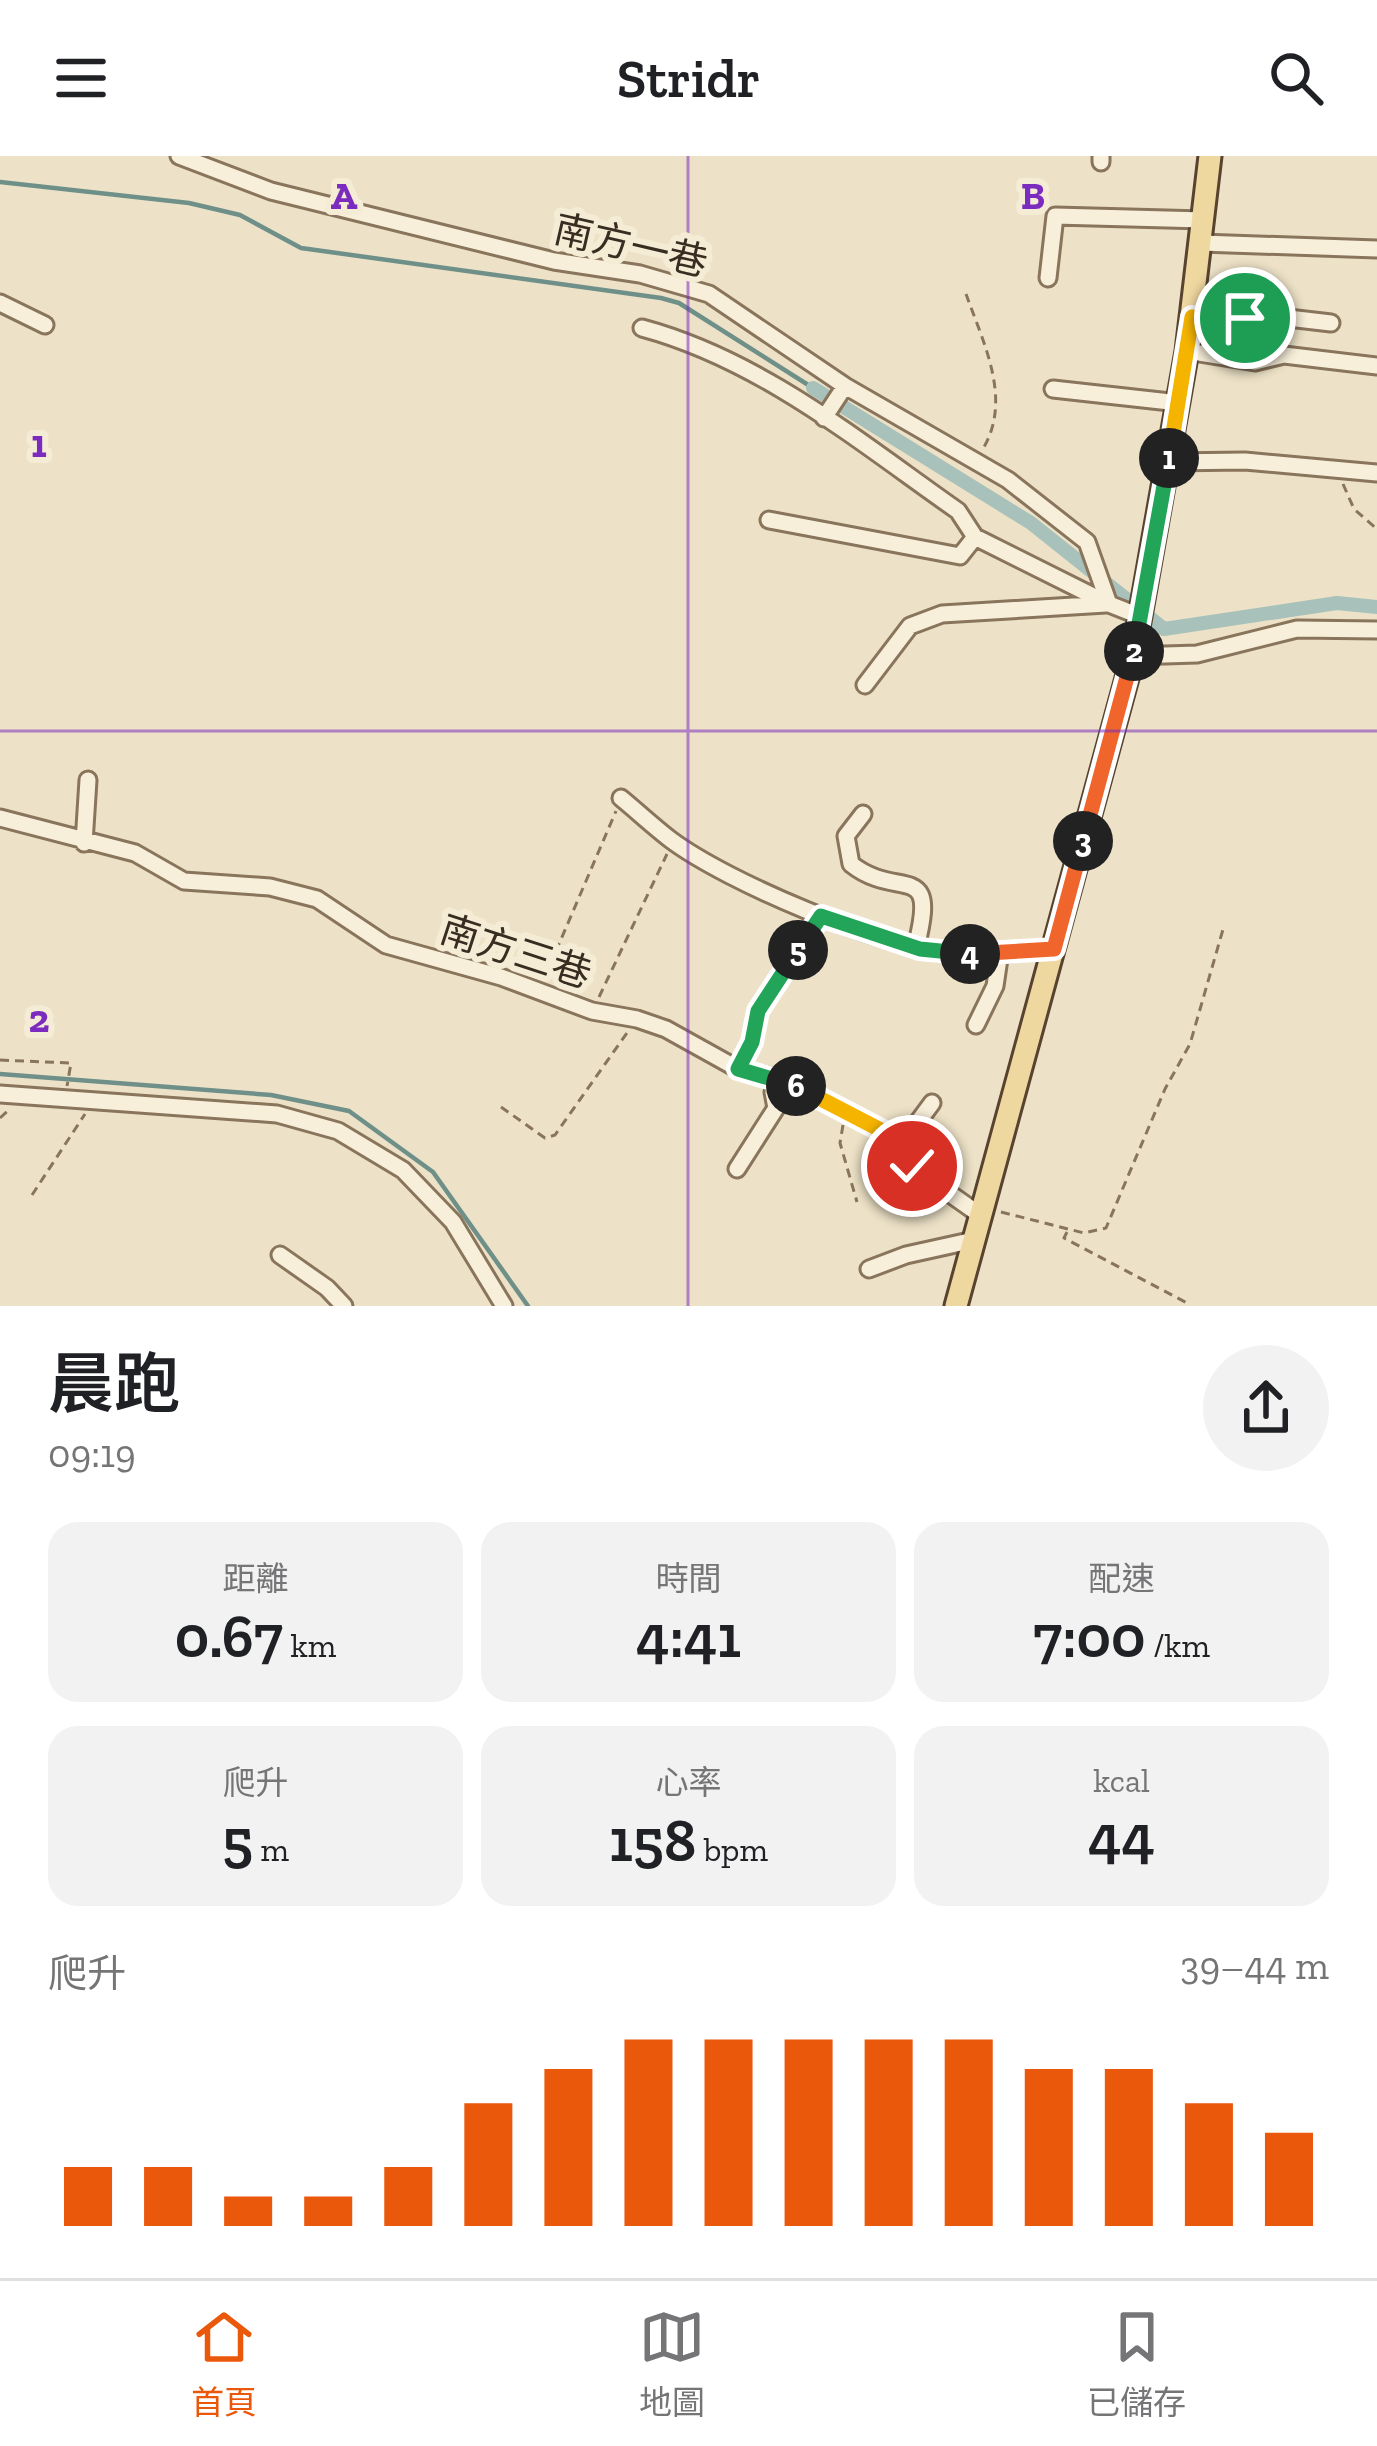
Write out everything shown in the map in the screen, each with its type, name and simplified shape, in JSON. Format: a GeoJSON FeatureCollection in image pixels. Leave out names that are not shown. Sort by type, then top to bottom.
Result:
{"type":"FeatureCollection","features":[{"type":"Feature","properties":{"kind":"main road"},"geometry":{"type":"LineString","coordinates":[[956,1306],[1148,589],[1192,317],[1210,156]]}},
{"type":"Feature","properties":{"kind":"street","name":"南方一巷"},"geometry":{"type":"LineString","coordinates":[[181,156],[271,191],[554,261],[640,274],[709,293],[845,386],[1008,480],[1087,542],[1109,604]]}},
{"type":"Feature","properties":{"kind":"street"},"geometry":{"type":"LineString","coordinates":[[1048,278],[1055,216],[1377,249]]}},
{"type":"Feature","properties":{"kind":"street"},"geometry":{"type":"LineString","coordinates":[[0,303],[45,325]]}},
{"type":"Feature","properties":{"kind":"street"},"geometry":{"type":"LineString","coordinates":[[1192,317],[1225,323],[1254,314],[1331,323]]}},
{"type":"Feature","properties":{"kind":"street","name":"南方一巷"},"geometry":{"type":"LineString","coordinates":[[642,328],[710,351],[775,385],[958,511],[975,537],[1140,620]]}},
{"type":"Feature","properties":{"kind":"street"},"geometry":{"type":"LineString","coordinates":[[1187,351],[1255,362],[1284,355],[1377,366]]}},
{"type":"Feature","properties":{"kind":"street"},"geometry":{"type":"LineString","coordinates":[[824,418],[845,386]]}},
{"type":"Feature","properties":{"kind":"street"},"geometry":{"type":"LineString","coordinates":[[1053,389],[1179,403]]}},
{"type":"Feature","properties":{"kind":"street"},"geometry":{"type":"LineString","coordinates":[[1169,462],[1245,461],[1377,473]]}},
{"type":"Feature","properties":{"kind":"street"},"geometry":{"type":"LineString","coordinates":[[769,520],[960,556],[975,537]]}},
{"type":"Feature","properties":{"kind":"street"},"geometry":{"type":"LineString","coordinates":[[866,685],[910,626],[942,614],[1109,604]]}},
{"type":"Feature","properties":{"kind":"street"},"geometry":{"type":"LineString","coordinates":[[1133,656],[1197,654],[1297,629],[1377,630]]}},
{"type":"Feature","properties":{"kind":"street"},"geometry":{"type":"LineString","coordinates":[[84,843],[88,780]]}},
{"type":"Feature","properties":{"kind":"street"},"geometry":{"type":"LineString","coordinates":[[621,798],[673,842],[821,916],[916,947],[956,954],[1054,949]]}},
{"type":"Feature","properties":{"kind":"street"},"geometry":{"type":"LineString","coordinates":[[863,814],[846,836],[851,865],[921,892],[926,904],[916,947]]}},
{"type":"Feature","properties":{"kind":"street","name":"南方三巷"},"geometry":{"type":"LineString","coordinates":[[0,818],[135,853],[184,881],[271,887],[317,899],[386,945],[592,1011],[637,1018],[666,1029],[738,1069],[780,1079],[898,1139],[912,1166],[982,1209]]}},
{"type":"Feature","properties":{"kind":"street"},"geometry":{"type":"LineString","coordinates":[[738,1069],[752,1042],[758,1011],[821,916]]}},
{"type":"Feature","properties":{"kind":"street"},"geometry":{"type":"LineString","coordinates":[[976,1025],[994,986],[1000,952]]}},
{"type":"Feature","properties":{"kind":"street"},"geometry":{"type":"LineString","coordinates":[[737,1168],[776,1108],[773,1092],[780,1079]]}},
{"type":"Feature","properties":{"kind":"street"},"geometry":{"type":"LineString","coordinates":[[0,1094],[278,1114],[338,1131],[403,1170],[453,1222],[504,1306]]}},
{"type":"Feature","properties":{"kind":"street"},"geometry":{"type":"LineString","coordinates":[[901,1145],[932,1103]]}},
{"type":"Feature","properties":{"kind":"street"},"geometry":{"type":"LineString","coordinates":[[869,1269],[906,1255],[974,1240]]}},
{"type":"Feature","properties":{"kind":"street"},"geometry":{"type":"LineString","coordinates":[[280,1255],[344,1306]]}},
{"type":"Feature","properties":{"kind":"path"},"geometry":{"type":"LineString","coordinates":[[966,294],[995,381],[993,430],[975,461]]}},
{"type":"Feature","properties":{"kind":"path"},"geometry":{"type":"LineString","coordinates":[[1339,469],[1349,502],[1377,529]]}},
{"type":"Feature","properties":{"kind":"path"},"geometry":{"type":"LineString","coordinates":[[538,991],[621,798]]}},
{"type":"Feature","properties":{"kind":"path"},"geometry":{"type":"LineString","coordinates":[[592,1011],[673,842]]}},
{"type":"Feature","properties":{"kind":"path"},"geometry":{"type":"LineString","coordinates":[[982,1209],[1067,1231],[1106,1228],[1165,1089],[1190,1044],[1224,926]]}},
{"type":"Feature","properties":{"kind":"path"},"geometry":{"type":"LineString","coordinates":[[501,1107],[544,1138],[556,1135],[637,1018]]}},
{"type":"Feature","properties":{"kind":"path"},"geometry":{"type":"LineString","coordinates":[[0,1060],[71,1063],[65,1099]]}},
{"type":"Feature","properties":{"kind":"path"},"geometry":{"type":"LineString","coordinates":[[32,1195],[85,1114],[88,1100]]}},
{"type":"Feature","properties":{"kind":"path"},"geometry":{"type":"LineString","coordinates":[[849,1113],[839,1135],[857,1202]]}},
{"type":"Feature","properties":{"kind":"path"},"geometry":{"type":"LineString","coordinates":[[1067,1231],[1064,1238],[1187,1303]]}},
{"type":"Feature","properties":{"kind":"waterway"},"geometry":{"type":"LineString","coordinates":[[0,182],[189,203],[240,215],[301,248],[661,298],[679,303],[813,388]]}},
{"type":"Feature","properties":{"kind":"waterway"},"geometry":{"type":"LineString","coordinates":[[813,388],[1031,523],[1164,629],[1337,603],[1377,607]]}},
{"type":"Feature","properties":{"kind":"waterway"},"geometry":{"type":"LineString","coordinates":[[0,1074],[271,1095],[349,1111],[433,1172],[528,1306]]}},
{"type":"Feature","properties":{"kind":"route"},"geometry":{"type":"LineString","coordinates":[[912,1166],[898,1139],[780,1079],[738,1069],[752,1042],[758,1011],[821,916],[920,949],[956,954],[1054,949],[1148,589],[1192,317],[1225,323],[1245,318]]}}]}
